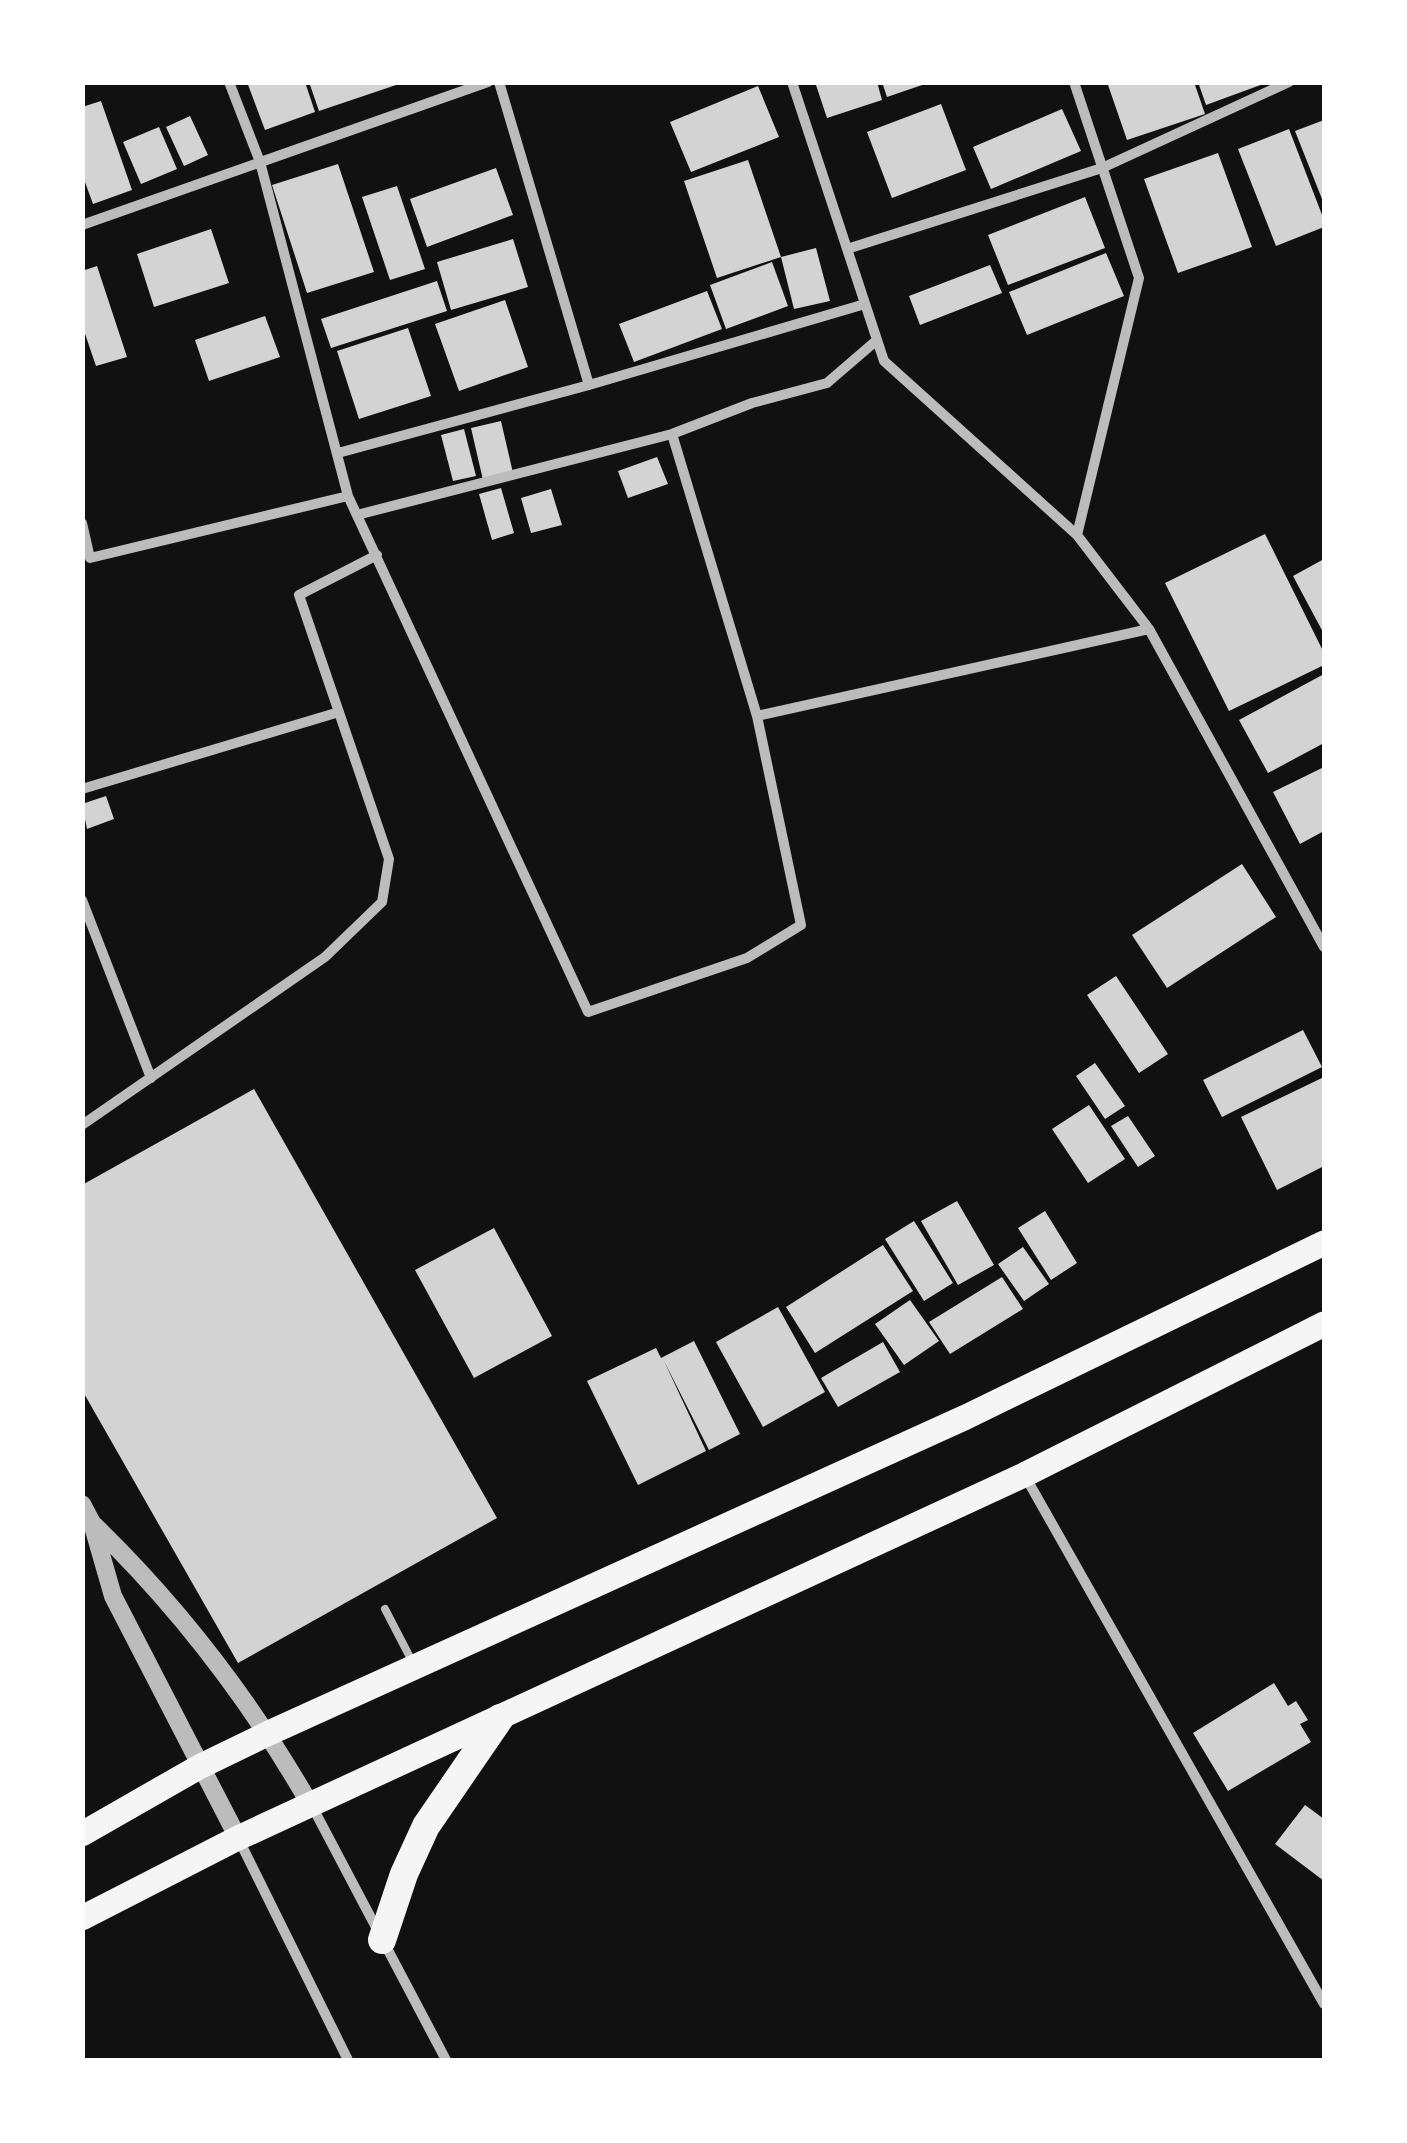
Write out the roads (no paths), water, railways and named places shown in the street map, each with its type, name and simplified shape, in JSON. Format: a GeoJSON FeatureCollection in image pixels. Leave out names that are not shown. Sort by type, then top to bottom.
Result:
{"type":"FeatureCollection","features":[{"type":"Feature","properties":{"kind":"highway"},"geometry":{"type":"LineString","coordinates":[[382,1940],[404,1874],[426,1826],[500,1718]]}},
{"type":"Feature","properties":{"kind":"main road"},"geometry":{"type":"LineString","coordinates":[[82,1834],[199,1767],[966,1418],[1324,1243]]}},
{"type":"Feature","properties":{"kind":"main road"},"geometry":{"type":"LineString","coordinates":[[82,1918],[238,1838],[1024,1475],[1324,1324]]}},
{"type":"Feature","properties":{"kind":"street"},"geometry":{"type":"LineString","coordinates":[[230,82],[260,162],[348,496],[588,1012],[747,958],[800,925],[757,716],[672,434]]}},
{"type":"Feature","properties":{"kind":"street"},"geometry":{"type":"LineString","coordinates":[[82,224],[488,82]]}},
{"type":"Feature","properties":{"kind":"street"},"geometry":{"type":"LineString","coordinates":[[499,82],[590,385]]}},
{"type":"Feature","properties":{"kind":"street"},"geometry":{"type":"LineString","coordinates":[[792,82],[884,361],[1077,536],[1149,628],[1324,946]]}},
{"type":"Feature","properties":{"kind":"street"},"geometry":{"type":"LineString","coordinates":[[1074,82],[1139,278],[1077,536]]}},
{"type":"Feature","properties":{"kind":"street"},"geometry":{"type":"LineString","coordinates":[[847,249],[1102,168],[1289,82]]}},
{"type":"Feature","properties":{"kind":"street"},"geometry":{"type":"LineString","coordinates":[[338,453],[590,385],[865,304]]}},
{"type":"Feature","properties":{"kind":"street"},"geometry":{"type":"LineString","coordinates":[[357,515],[672,434],[752,403],[827,384],[877,340]]}},
{"type":"Feature","properties":{"kind":"street"},"geometry":{"type":"LineString","coordinates":[[82,523],[90,558],[348,496]]}},
{"type":"Feature","properties":{"kind":"street"},"geometry":{"type":"LineString","coordinates":[[82,1125],[326,957],[382,902],[389,859],[299,596],[377,555]]}},
{"type":"Feature","properties":{"kind":"street"},"geometry":{"type":"LineString","coordinates":[[757,716],[1149,628]]}},
{"type":"Feature","properties":{"kind":"street"},"geometry":{"type":"LineString","coordinates":[[82,789],[339,712]]}},
{"type":"Feature","properties":{"kind":"street"},"geometry":{"type":"LineString","coordinates":[[82,900],[151,1078]]}},
{"type":"Feature","properties":{"kind":"street"},"geometry":{"type":"LineString","coordinates":[[1024,1475],[1324,2004]]}},
{"type":"Feature","properties":{"kind":"street"},"geometry":{"type":"LineString","coordinates":[[82,1504],[92,1523],[114,1596],[348,2060]]}},
{"type":"Feature","properties":{"kind":"street"},"geometry":{"type":"LineString","coordinates":[[92,1523],[136,1566],[269,1734],[446,2060]]}},
{"type":"Feature","properties":{"kind":"lane"},"geometry":{"type":"LineString","coordinates":[[385,1609],[415,1667]]}}]}
